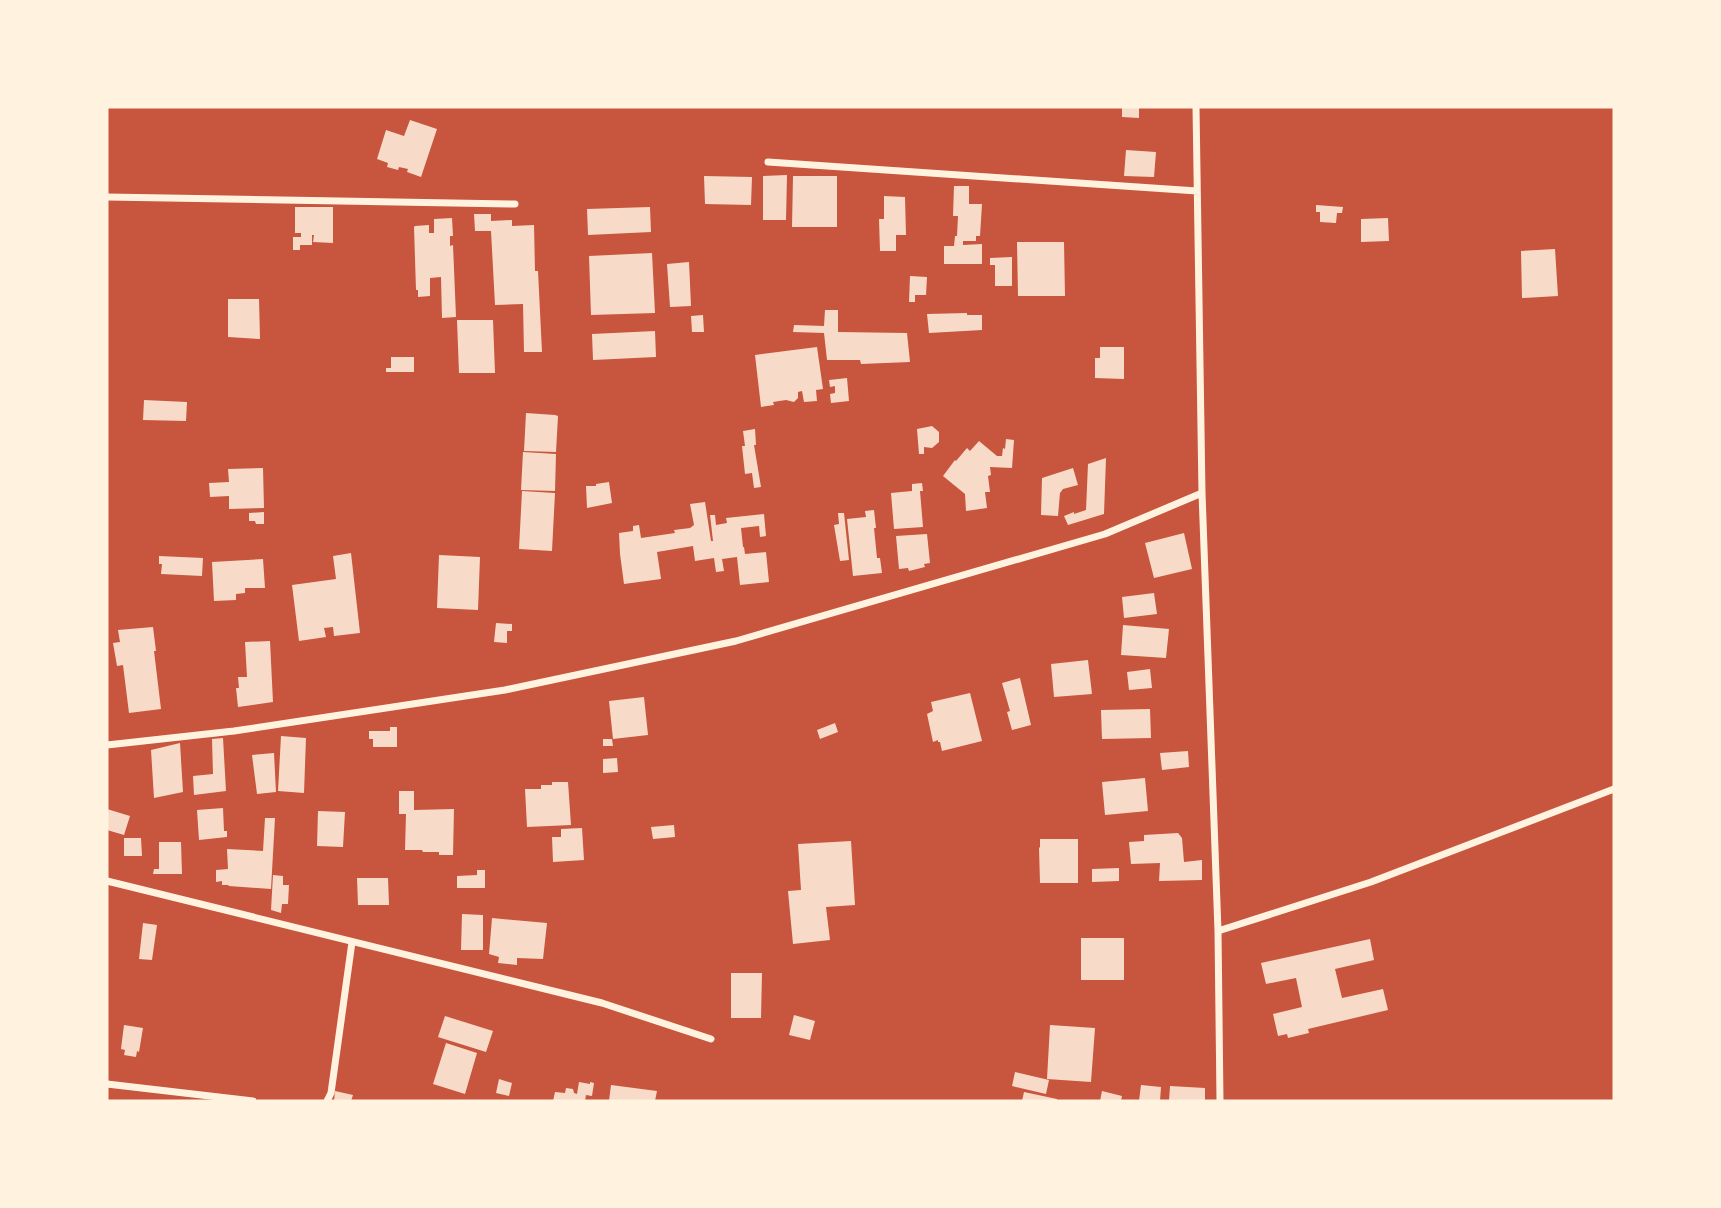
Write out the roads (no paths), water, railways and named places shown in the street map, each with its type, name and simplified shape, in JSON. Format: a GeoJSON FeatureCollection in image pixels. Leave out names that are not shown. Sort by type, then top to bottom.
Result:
{"type":"FeatureCollection","features":[{"type":"Feature","properties":{"kind":"street"},"geometry":{"type":"LineString","coordinates":[[1196,107],[1202,493],[1218,931],[1220,1101]]}},
{"type":"Feature","properties":{"kind":"street"},"geometry":{"type":"LineString","coordinates":[[768,162],[1197,191]]}},
{"type":"Feature","properties":{"kind":"street"},"geometry":{"type":"LineString","coordinates":[[107,197],[515,204]]}},
{"type":"Feature","properties":{"kind":"street"},"geometry":{"type":"LineString","coordinates":[[107,745],[234,731],[505,690],[736,641],[1105,534],[1202,493]]}},
{"type":"Feature","properties":{"kind":"street"},"geometry":{"type":"LineString","coordinates":[[1218,931],[1371,882],[1614,789]]}},
{"type":"Feature","properties":{"kind":"street"},"geometry":{"type":"LineString","coordinates":[[107,881],[602,1003],[712,1039]]}},
{"type":"Feature","properties":{"kind":"street"},"geometry":{"type":"LineString","coordinates":[[327,1101],[331,1093],[352,942]]}},
{"type":"Feature","properties":{"kind":"street"},"geometry":{"type":"LineString","coordinates":[[107,1084],[253,1101]]}}]}
